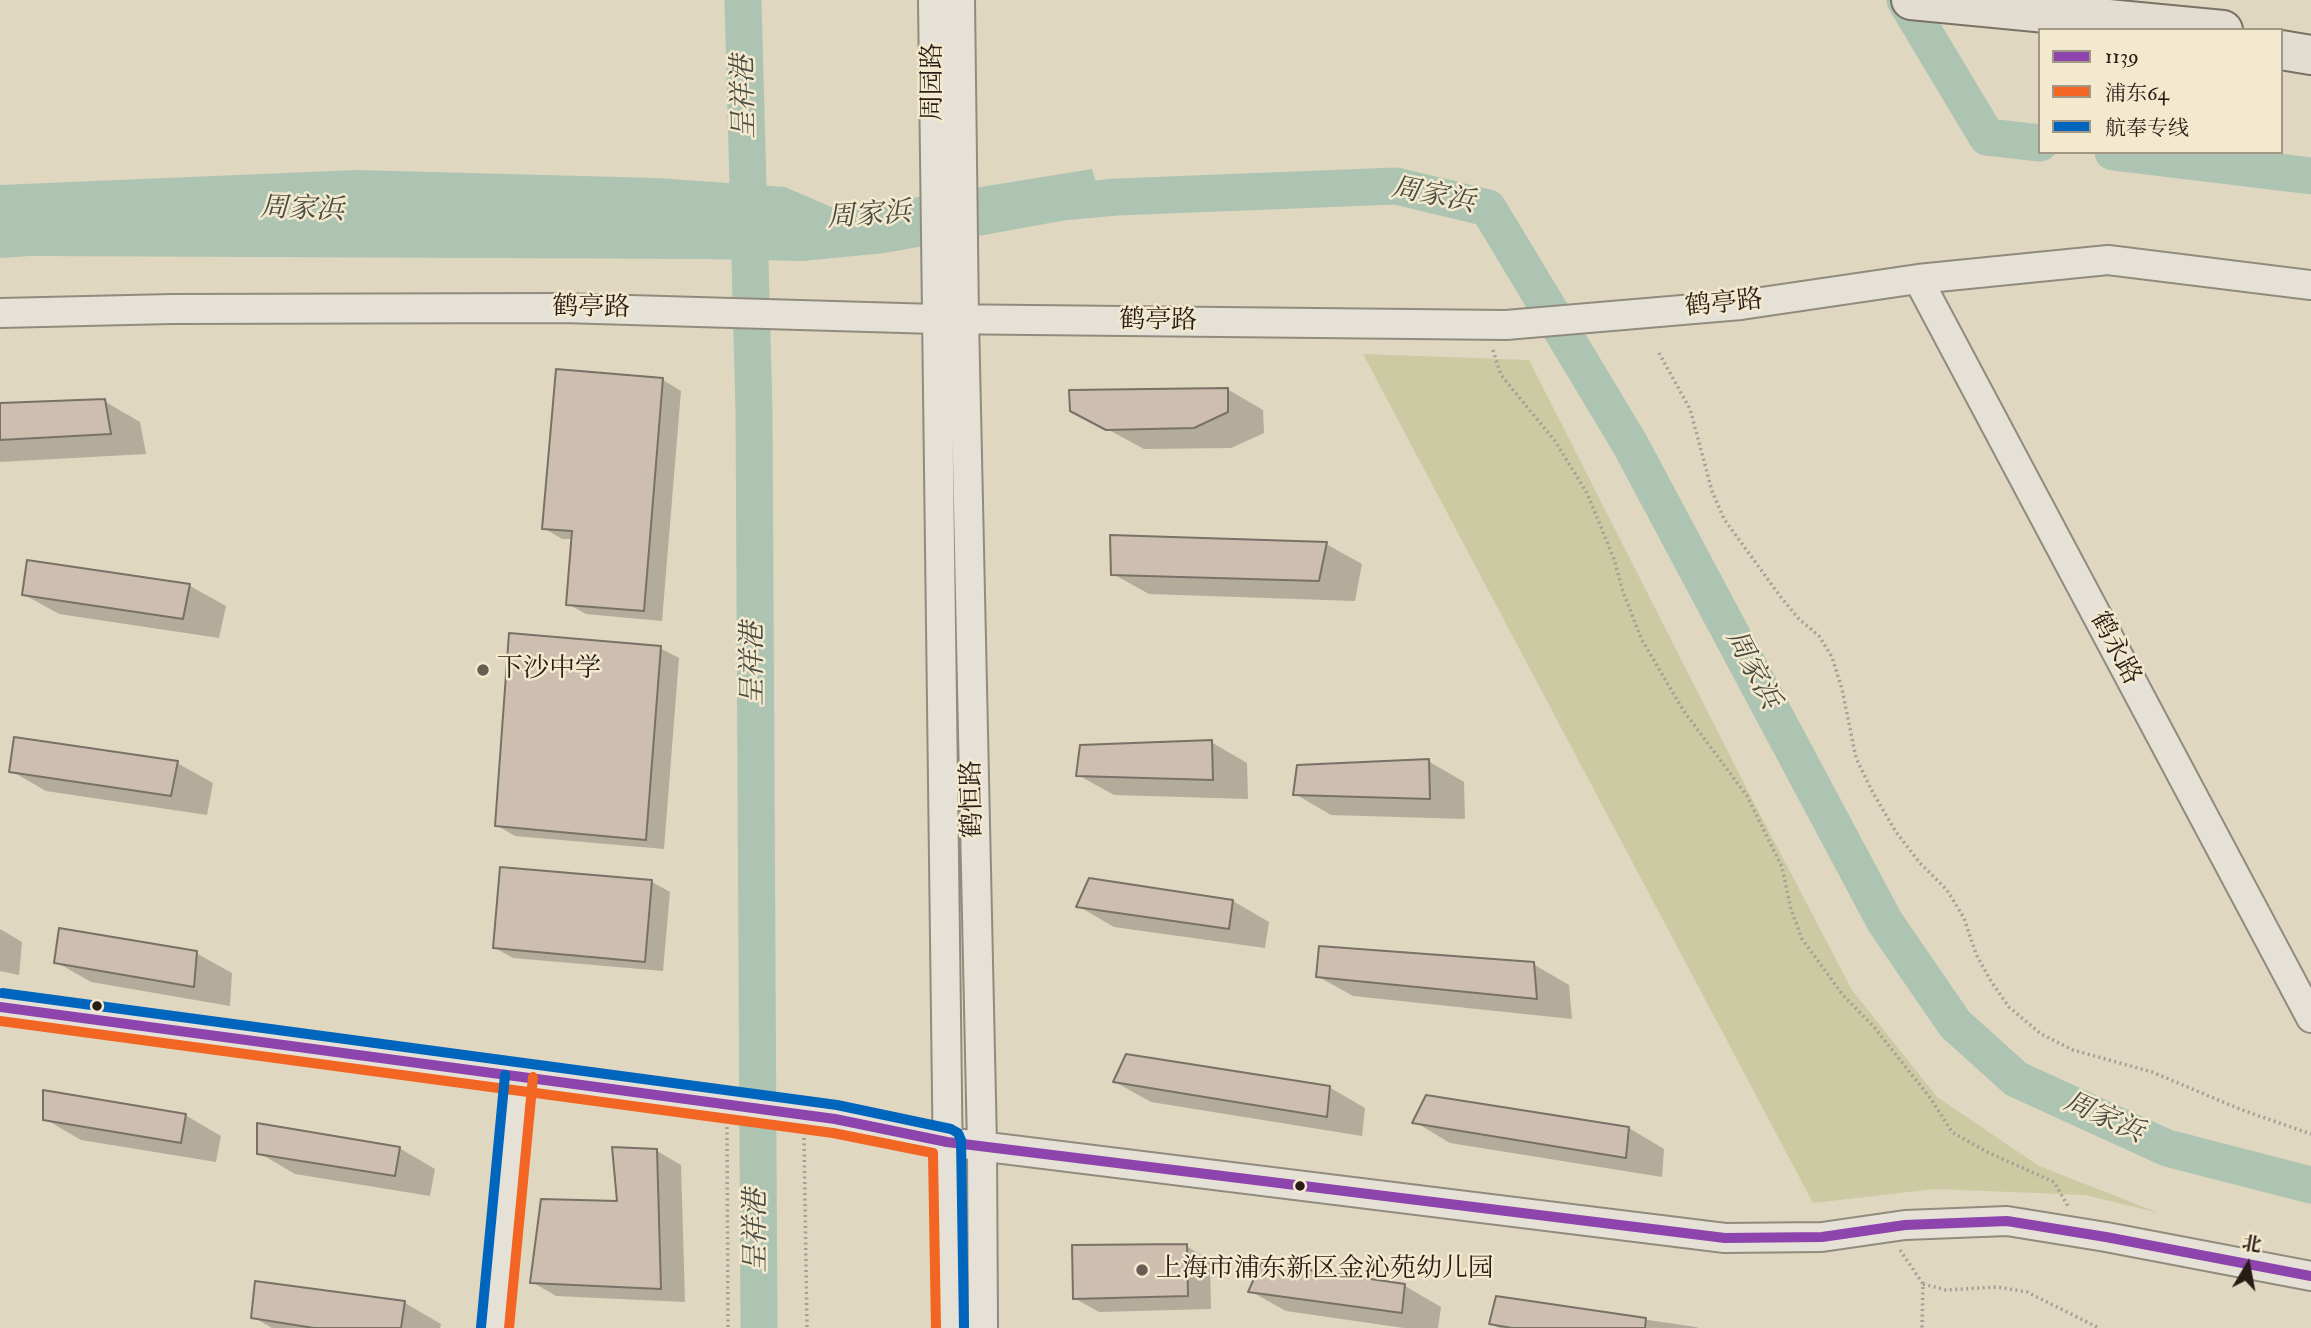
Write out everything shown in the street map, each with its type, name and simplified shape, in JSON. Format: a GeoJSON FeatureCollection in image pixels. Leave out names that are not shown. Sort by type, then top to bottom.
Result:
{"type":"FeatureCollection","features":[{"type":"Feature","properties":{"kind":"highway"},"geometry":{"type":"LineString","coordinates":[[1910,0],[2203,28]]}},
{"type":"Feature","properties":{"kind":"highway"},"geometry":{"type":"LineString","coordinates":[[2047,12],[2144,28]]}},
{"type":"Feature","properties":{"kind":"highway"},"geometry":{"type":"LineString","coordinates":[[2283,36],[2311,39]]}},
{"type":"Feature","properties":{"kind":"highway"},"geometry":{"type":"LineString","coordinates":[[2283,50],[2311,55]]}},
{"type":"Feature","properties":{"kind":"street","name":"周园路"},"geometry":{"type":"LineString","coordinates":[[933,0],[935,164],[951,271]]}},
{"type":"Feature","properties":{"kind":"street","name":"周园路"},"geometry":{"type":"LineString","coordinates":[[951,271],[962,163],[960,0]]}},
{"type":"Feature","properties":{"kind":"street","name":"鹤亭路"},"geometry":{"type":"LineString","coordinates":[[0,313],[172,309],[535,308],[936,319],[1495,325],[1741,304],[1918,279],[2108,260],[2311,285]]}},
{"type":"Feature","properties":{"kind":"street","name":"鹤恒路"},"geometry":{"type":"LineString","coordinates":[[950,1328],[936,319],[951,271]]}},
{"type":"Feature","properties":{"kind":"street","name":"鹤恒路"},"geometry":{"type":"LineString","coordinates":[[951,271],[964,319],[982,1145],[983,1328]]}},
{"type":"Feature","properties":{"kind":"street","name":"鹤永路"},"geometry":{"type":"LineString","coordinates":[[1918,279],[2311,1018]]}},
{"type":"Feature","properties":{"kind":"street"},"geometry":{"type":"LineString","coordinates":[[0,1007],[835,1119],[947,1142],[1725,1238],[1822,1237],[1886,1227],[2007,1221],[2311,1276]]}},
{"type":"Feature","properties":{"kind":"street"},"geometry":{"type":"LineString","coordinates":[[495,1328],[519,1076]]}},
{"type":"Feature","properties":{"kind":"path"},"geometry":{"type":"LineString","coordinates":[[1495,325],[1501,375],[1555,440],[1587,493],[1614,559],[1623,592],[1642,640],[1683,710],[1747,796],[1782,867],[1791,909],[1802,939],[1843,995],[1874,1027],[1931,1099],[1952,1132],[1987,1152],[2054,1182],[2083,1233]]}},
{"type":"Feature","properties":{"kind":"path"},"geometry":{"type":"LineString","coordinates":[[1660,353],[1690,409],[1712,491],[1724,519],[1780,596],[1799,619],[1819,636],[1832,657],[1842,689],[1856,758],[1872,791],[1896,832],[1920,863],[1947,890],[1964,918],[1981,964],[2009,1007],[2041,1034],[2073,1050],[2152,1072],[2242,1110],[2311,1134]]}},
{"type":"Feature","properties":{"kind":"path"},"geometry":{"type":"LineString","coordinates":[[727,1105],[729,1328]]}},
{"type":"Feature","properties":{"kind":"path"},"geometry":{"type":"LineString","coordinates":[[804,1115],[807,1328]]}},
{"type":"Feature","properties":{"kind":"path"},"geometry":{"type":"LineString","coordinates":[[1886,1227],[1923,1284],[1922,1328]]}},
{"type":"Feature","properties":{"kind":"path"},"geometry":{"type":"LineString","coordinates":[[1923,1284],[1947,1290],[1997,1287],[2027,1292],[2099,1328]]}},
{"type":"Feature","properties":{"kind":"shaded area"},"geometry":{"type":"Polygon","coordinates":[[[1363,354],[1529,360],[1852,990],[1937,1097],[2039,1166],[2159,1213],[2085,1195],[1935,1189],[1813,1203],[1363,354]]]}},
{"type":"Feature","properties":{"kind":"water"},"geometry":{"type":"Polygon","coordinates":[[[1092,169],[1105,213],[885,253],[803,261],[30,256],[0,258],[0,185],[357,170],[657,178],[785,187],[838,210],[1092,169]]]}},
{"type":"Feature","properties":{"kind":"building"},"geometry":{"type":"Polygon","coordinates":[[[556,369],[663,378],[644,611],[566,605],[572,531],[542,529],[556,369]]]}},
{"type":"Feature","properties":{"kind":"building"},"geometry":{"type":"Polygon","coordinates":[[[1228,388],[1228,412],[1194,428],[1106,430],[1070,411],[1069,390],[1228,388]]]}},
{"type":"Feature","properties":{"kind":"building"},"geometry":{"type":"Polygon","coordinates":[[[105,399],[111,434],[0,440],[0,403],[105,399]]]}},
{"type":"Feature","properties":{"kind":"building"},"geometry":{"type":"Polygon","coordinates":[[[1110,535],[1327,542],[1319,581],[1111,575],[1110,535]]]}},
{"type":"Feature","properties":{"kind":"building"},"geometry":{"type":"Polygon","coordinates":[[[27,560],[190,584],[183,619],[22,595],[27,560]]]}},
{"type":"Feature","properties":{"kind":"building"},"geometry":{"type":"Polygon","coordinates":[[[509,633],[661,646],[646,840],[495,826],[509,633]]]}},
{"type":"Feature","properties":{"kind":"building"},"geometry":{"type":"Polygon","coordinates":[[[14,737],[178,761],[171,796],[9,772],[14,737]]]}},
{"type":"Feature","properties":{"kind":"building"},"geometry":{"type":"Polygon","coordinates":[[[1212,740],[1213,780],[1076,776],[1080,745],[1212,740]]]}},
{"type":"Feature","properties":{"kind":"building"},"geometry":{"type":"Polygon","coordinates":[[[1429,759],[1430,799],[1293,795],[1297,765],[1429,759]]]}},
{"type":"Feature","properties":{"kind":"building"},"geometry":{"type":"Polygon","coordinates":[[[500,867],[652,880],[645,962],[493,948],[500,867]]]}},
{"type":"Feature","properties":{"kind":"building"},"geometry":{"type":"Polygon","coordinates":[[[1089,878],[1233,900],[1229,929],[1076,907],[1089,878]]]}},
{"type":"Feature","properties":{"kind":"building"},"geometry":{"type":"Polygon","coordinates":[[[59,928],[197,951],[194,987],[54,963],[59,928]]]}},
{"type":"Feature","properties":{"kind":"building"},"geometry":{"type":"Polygon","coordinates":[[[1319,946],[1534,962],[1537,999],[1316,977],[1319,946]]]}},
{"type":"Feature","properties":{"kind":"building"},"geometry":{"type":"Polygon","coordinates":[[[1126,1054],[1330,1086],[1327,1117],[1113,1082],[1126,1054]]]}},
{"type":"Feature","properties":{"kind":"building"},"geometry":{"type":"Polygon","coordinates":[[[43,1090],[186,1114],[181,1143],[43,1120],[43,1090]]]}},
{"type":"Feature","properties":{"kind":"building"},"geometry":{"type":"Polygon","coordinates":[[[1426,1095],[1629,1127],[1626,1158],[1412,1123],[1426,1095]]]}},
{"type":"Feature","properties":{"kind":"building"},"geometry":{"type":"Polygon","coordinates":[[[257,1123],[400,1147],[395,1176],[257,1154],[257,1123]]]}},
{"type":"Feature","properties":{"kind":"building"},"geometry":{"type":"Polygon","coordinates":[[[612,1147],[657,1149],[661,1289],[530,1283],[541,1199],[617,1201],[612,1147]]]}},
{"type":"Feature","properties":{"kind":"building"},"geometry":{"type":"Polygon","coordinates":[[[1187,1244],[1188,1296],[1073,1299],[1072,1245],[1187,1244]]]}},
{"type":"Feature","properties":{"kind":"building"},"geometry":{"type":"Polygon","coordinates":[[[1261,1263],[1405,1284],[1402,1313],[1248,1292],[1261,1263]]]}},
{"type":"Feature","properties":{"kind":"building"},"geometry":{"type":"Polygon","coordinates":[[[255,1281],[405,1301],[401,1328],[314,1328],[251,1318],[255,1281]]]}},
{"type":"Feature","properties":{"kind":"building"},"geometry":{"type":"Polygon","coordinates":[[[1496,1296],[1646,1318],[1645,1328],[1512,1328],[1489,1324],[1496,1296]]]}},
{"type":"Feature","properties":{"kind":"waterway","name":"呈祥港"},"geometry":{"type":"LineString","coordinates":[[743,0],[754,410],[759,1328]]}},
{"type":"Feature","properties":{"kind":"waterway"},"geometry":{"type":"LineString","coordinates":[[1905,0],[1987,137],[2038,143]]}},
{"type":"Feature","properties":{"kind":"waterway"},"geometry":{"type":"LineString","coordinates":[[2130,154],[2311,176]]}},
{"type":"Feature","properties":{"kind":"waterway","name":"周家浜"},"geometry":{"type":"LineString","coordinates":[[1050,203],[1117,197],[1396,186],[1488,208],[1630,444],[1885,922],[1955,1024],[2016,1079],[2167,1148],[2311,1185]]}},
{"type":"Feature","properties":{"kind":"transit line","name":"航奉专线"},"geometry":{"type":"LineString","coordinates":[[2,993],[837,1105],[951,1129],[958,1133],[961,1140],[964,1328]]}},
{"type":"Feature","properties":{"kind":"transit line","name":"1139"},"geometry":{"type":"LineString","coordinates":[[0,1007],[835,1119],[947,1142],[1725,1238],[1822,1237],[1905,1225],[2007,1221],[2311,1276]]}},
{"type":"Feature","properties":{"kind":"transit line","name":"浦东64"},"geometry":{"type":"LineString","coordinates":[[0,1021],[833,1133],[933,1153],[936,1328]]}},
{"type":"Feature","properties":{"kind":"transit line","name":"航奉专线"},"geometry":{"type":"LineString","coordinates":[[481,1327],[505,1075]]}},
{"type":"Feature","properties":{"kind":"transit line","name":"浦东64"},"geometry":{"type":"LineString","coordinates":[[509,1328],[533,1077]]}},
{"type":"Feature","properties":{"kind":"place","name":"下沙中学"},"geometry":{"type":"Point","coordinates":[483,670]}},
{"type":"Feature","properties":{"kind":"place","name":"上海市浦东新区金沁苑幼儿园"},"geometry":{"type":"Point","coordinates":[1142,1270]}}]}
